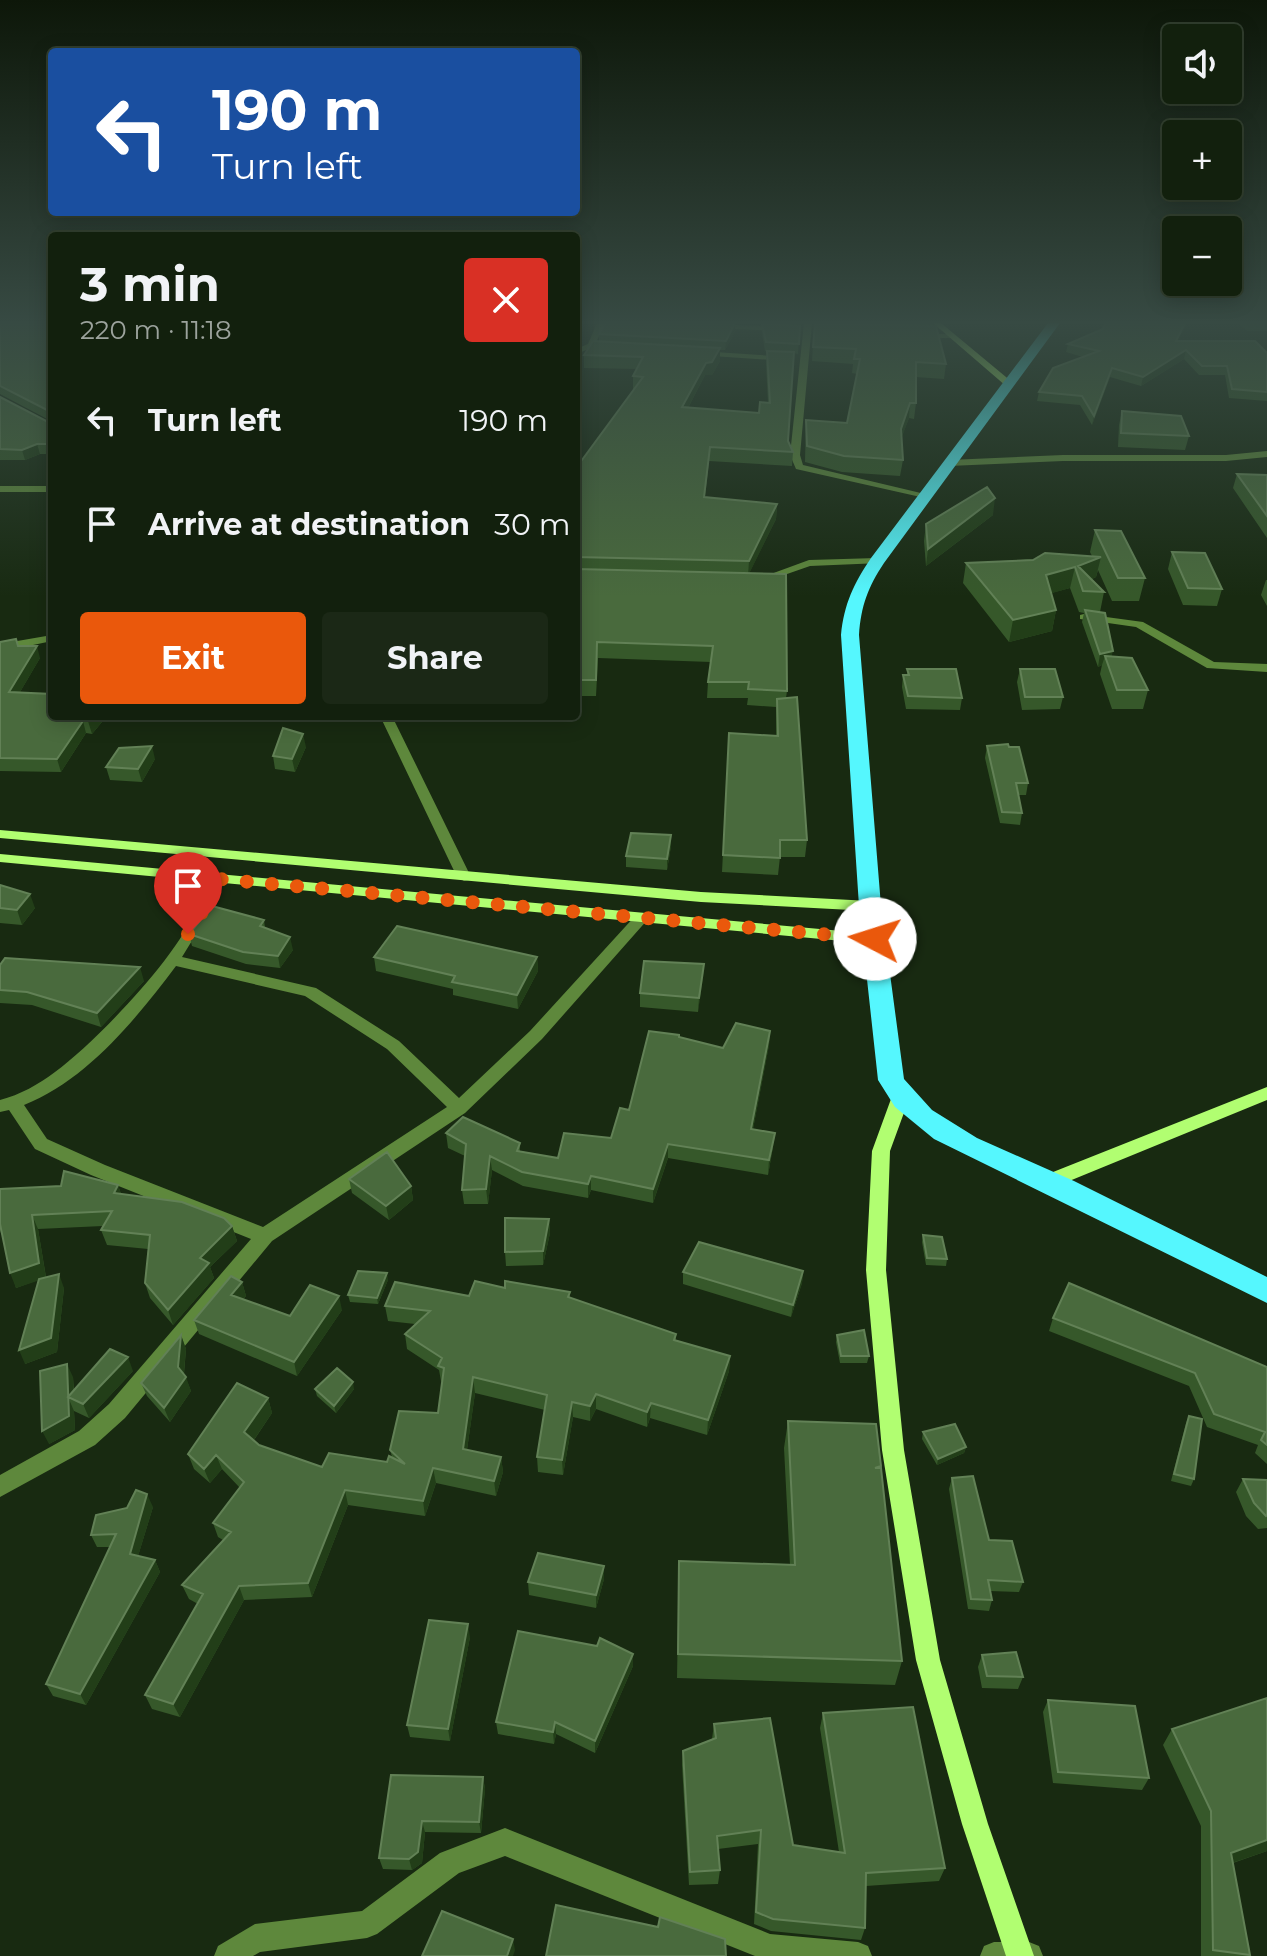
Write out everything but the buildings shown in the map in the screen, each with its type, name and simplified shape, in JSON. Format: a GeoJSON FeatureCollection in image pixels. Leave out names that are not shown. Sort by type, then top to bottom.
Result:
{"type":"FeatureCollection","features":[{"type":"Feature","properties":{"kind":"highway"},"geometry":{"type":"LineString","coordinates":[[986,414],[922,496],[877,561],[860,587],[852,611],[850,635],[870,906],[891,1080],[900,1099],[976,1149],[1050,1181],[1267,1291]]}},
{"type":"Feature","properties":{"kind":"street"},"geometry":{"type":"LineString","coordinates":[[799,414],[795,455],[799,467],[922,496]]}},
{"type":"Feature","properties":{"kind":"street"},"geometry":{"type":"LineString","coordinates":[[949,463],[1063,458],[1226,458],[1267,454]]}},
{"type":"Feature","properties":{"kind":"street"},"geometry":{"type":"LineString","coordinates":[[0,489],[48,489]]}},
{"type":"Feature","properties":{"kind":"street"},"geometry":{"type":"LineString","coordinates":[[743,584],[809,563],[877,561]]}},
{"type":"Feature","properties":{"kind":"street"},"geometry":{"type":"LineString","coordinates":[[1084,617],[1139,624],[1211,665],[1267,668]]}},
{"type":"Feature","properties":{"kind":"street"},"geometry":{"type":"LineString","coordinates":[[0,648],[48,639]]}},
{"type":"Feature","properties":{"kind":"street"},"geometry":{"type":"LineString","coordinates":[[388,720],[464,877]]}},
{"type":"Feature","properties":{"kind":"street"},"geometry":{"type":"LineString","coordinates":[[0,834],[701,897],[870,906]]}},
{"type":"Feature","properties":{"kind":"street"},"geometry":{"type":"LineString","coordinates":[[0,858],[875,939]]}},
{"type":"Feature","properties":{"kind":"street"},"geometry":{"type":"LineString","coordinates":[[207,878],[204,909],[173,960],[112,1028],[61,1077],[6,1104],[41,1144],[265,1236]]}},
{"type":"Feature","properties":{"kind":"street"},"geometry":{"type":"LineString","coordinates":[[0,1487],[87,1438],[117,1411],[265,1236],[459,1108],[536,1035],[641,918]]}},
{"type":"Feature","properties":{"kind":"street"},"geometry":{"type":"LineString","coordinates":[[173,960],[310,992],[393,1045],[459,1108]]}},
{"type":"Feature","properties":{"kind":"street"},"geometry":{"type":"LineString","coordinates":[[1050,1181],[1267,1093]]}},
{"type":"Feature","properties":{"kind":"street"},"geometry":{"type":"LineString","coordinates":[[900,1099],[881,1151],[876,1270],[893,1450],[928,1660],[1016,1956]]}},
{"type":"Feature","properties":{"kind":"street"},"geometry":{"type":"LineString","coordinates":[[228,1956],[255,1938],[367,1924],[450,1863],[505,1842],[770,1948],[858,1956]]}},
{"type":"Feature","properties":{"kind":"route"},"geometry":{"type":"LineString","coordinates":[[188,934],[204,909],[207,878],[875,939]]}}]}
